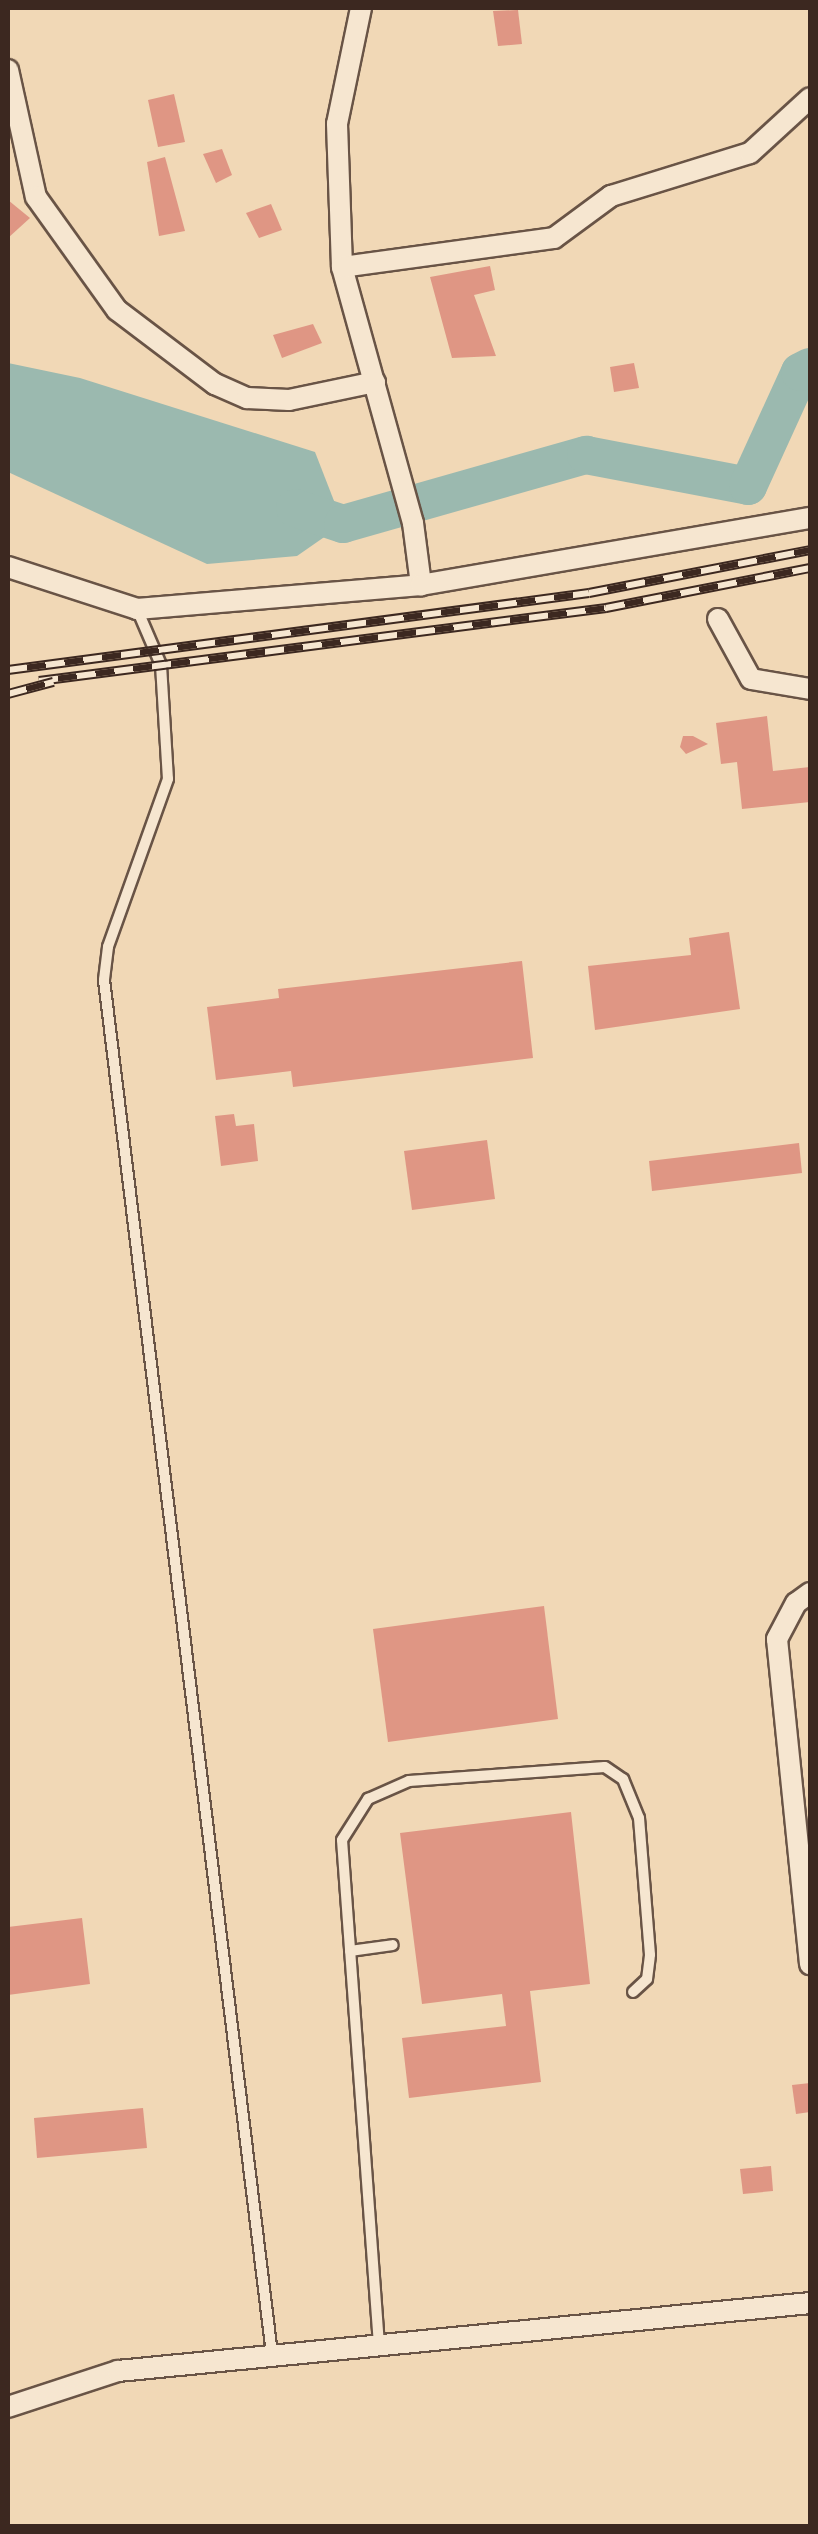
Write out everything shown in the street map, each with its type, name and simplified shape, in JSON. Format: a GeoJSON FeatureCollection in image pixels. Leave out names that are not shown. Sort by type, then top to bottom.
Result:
{"type":"FeatureCollection","features":[{"type":"Feature","properties":{"kind":"street"},"geometry":{"type":"LineString","coordinates":[[361,8],[337,124],[342,267],[413,523],[421,584]]}},
{"type":"Feature","properties":{"kind":"street"},"geometry":{"type":"LineString","coordinates":[[8,70],[17,148],[36,197],[116,310],[215,384],[247,398],[289,400],[375,382]]}},
{"type":"Feature","properties":{"kind":"street"},"geometry":{"type":"LineString","coordinates":[[342,267],[554,238],[611,196],[750,153],[810,98]]}},
{"type":"Feature","properties":{"kind":"street"},"geometry":{"type":"LineString","coordinates":[[8,567],[136,610],[421,584],[810,518]]}},
{"type":"Feature","properties":{"kind":"street"},"geometry":{"type":"LineString","coordinates":[[718,619],[751,679],[810,688]]}},
{"type":"Feature","properties":{"kind":"street"},"geometry":{"type":"LineString","coordinates":[[810,1594],[796,1603],[777,1639],[810,1964]]}},
{"type":"Feature","properties":{"kind":"street"},"geometry":{"type":"LineString","coordinates":[[8,2407],[118,2371],[810,2304]]}},
{"type":"Feature","properties":{"kind":"lane"},"geometry":{"type":"LineString","coordinates":[[136,610],[161,665],[168,779],[108,947],[104,980],[272,2356]]}},
{"type":"Feature","properties":{"kind":"lane"},"geometry":{"type":"LineString","coordinates":[[379,2346],[342,1840],[368,1799],[409,1781],[605,1767],[623,1779],[639,1818],[650,1955],[647,1979],[633,1992]]}},
{"type":"Feature","properties":{"kind":"lane"},"geometry":{"type":"LineString","coordinates":[[350,1951],[393,1945]]}},
{"type":"Feature","properties":{"kind":"water"},"geometry":{"type":"Polygon","coordinates":[[[8,363],[80,378],[315,452],[343,524],[297,556],[207,564],[8,472],[8,363]]]}},
{"type":"Feature","properties":{"kind":"building"},"geometry":{"type":"Polygon","coordinates":[[[518,10],[522,44],[498,46],[493,11],[518,10]]]}},
{"type":"Feature","properties":{"kind":"building"},"geometry":{"type":"Polygon","coordinates":[[[174,94],[185,142],[158,147],[148,100],[174,94]]]}},
{"type":"Feature","properties":{"kind":"building"},"geometry":{"type":"Polygon","coordinates":[[[222,149],[232,175],[216,183],[203,154],[222,149]]]}},
{"type":"Feature","properties":{"kind":"building"},"geometry":{"type":"Polygon","coordinates":[[[165,157],[185,231],[159,236],[147,162],[165,157]]]}},
{"type":"Feature","properties":{"kind":"building"},"geometry":{"type":"Polygon","coordinates":[[[8,200],[30,218],[8,238],[8,200]]]}},
{"type":"Feature","properties":{"kind":"building"},"geometry":{"type":"Polygon","coordinates":[[[271,204],[282,230],[259,238],[246,213],[271,204]]]}},
{"type":"Feature","properties":{"kind":"building"},"geometry":{"type":"Polygon","coordinates":[[[490,266],[495,290],[474,295],[496,356],[452,358],[430,277],[490,266]]]}},
{"type":"Feature","properties":{"kind":"building"},"geometry":{"type":"Polygon","coordinates":[[[313,324],[322,343],[282,358],[273,335],[313,324]]]}},
{"type":"Feature","properties":{"kind":"building"},"geometry":{"type":"Polygon","coordinates":[[[634,363],[639,388],[614,392],[610,367],[634,363]]]}},
{"type":"Feature","properties":{"kind":"building"},"geometry":{"type":"Polygon","coordinates":[[[767,716],[773,771],[810,767],[810,802],[742,809],[737,762],[721,764],[716,723],[767,716]]]}},
{"type":"Feature","properties":{"kind":"building"},"geometry":{"type":"Polygon","coordinates":[[[683,736],[693,736],[708,744],[686,754],[680,747],[683,736]]]}},
{"type":"Feature","properties":{"kind":"building"},"geometry":{"type":"Polygon","coordinates":[[[729,932],[740,1009],[595,1030],[588,966],[691,955],[689,938],[729,932]]]}},
{"type":"Feature","properties":{"kind":"building"},"geometry":{"type":"Polygon","coordinates":[[[522,961],[533,1058],[293,1087],[291,1071],[216,1080],[207,1007],[279,998],[278,989],[522,961]]]}},
{"type":"Feature","properties":{"kind":"building"},"geometry":{"type":"Polygon","coordinates":[[[234,1114],[236,1126],[254,1124],[258,1161],[221,1166],[215,1116],[234,1114]]]}},
{"type":"Feature","properties":{"kind":"building"},"geometry":{"type":"Polygon","coordinates":[[[487,1140],[495,1199],[412,1210],[404,1151],[487,1140]]]}},
{"type":"Feature","properties":{"kind":"building"},"geometry":{"type":"Polygon","coordinates":[[[799,1143],[802,1173],[652,1191],[649,1161],[799,1143]]]}},
{"type":"Feature","properties":{"kind":"building"},"geometry":{"type":"Polygon","coordinates":[[[544,1606],[558,1719],[388,1742],[373,1629],[544,1606]]]}},
{"type":"Feature","properties":{"kind":"building"},"geometry":{"type":"Polygon","coordinates":[[[571,1812],[590,1984],[530,1991],[541,2082],[409,2098],[402,2038],[506,2026],[502,1994],[422,2004],[400,1833],[571,1812]]]}},
{"type":"Feature","properties":{"kind":"building"},"geometry":{"type":"Polygon","coordinates":[[[82,1918],[90,1984],[8,1995],[8,1927],[82,1918]]]}},
{"type":"Feature","properties":{"kind":"building"},"geometry":{"type":"Polygon","coordinates":[[[810,2083],[810,2112],[796,2114],[792,2085],[810,2083]]]}},
{"type":"Feature","properties":{"kind":"building"},"geometry":{"type":"Polygon","coordinates":[[[143,2108],[147,2148],[37,2158],[34,2118],[143,2108]]]}},
{"type":"Feature","properties":{"kind":"building"},"geometry":{"type":"Polygon","coordinates":[[[771,2166],[773,2191],[743,2194],[740,2169],[771,2166]]]}},
{"type":"Feature","properties":{"kind":"waterway"},"geometry":{"type":"LineString","coordinates":[[295,508],[343,524],[586,455],[748,486],[800,372],[810,367]]}},
{"type":"Feature","properties":{"kind":"railway"},"geometry":{"type":"LineString","coordinates":[[8,670],[589,593],[810,550]]}},
{"type":"Feature","properties":{"kind":"railway"},"geometry":{"type":"LineString","coordinates":[[39,681],[606,608],[810,568]]}},
{"type":"Feature","properties":{"kind":"railway"},"geometry":{"type":"LineString","coordinates":[[8,694],[53,682]]}}]}
